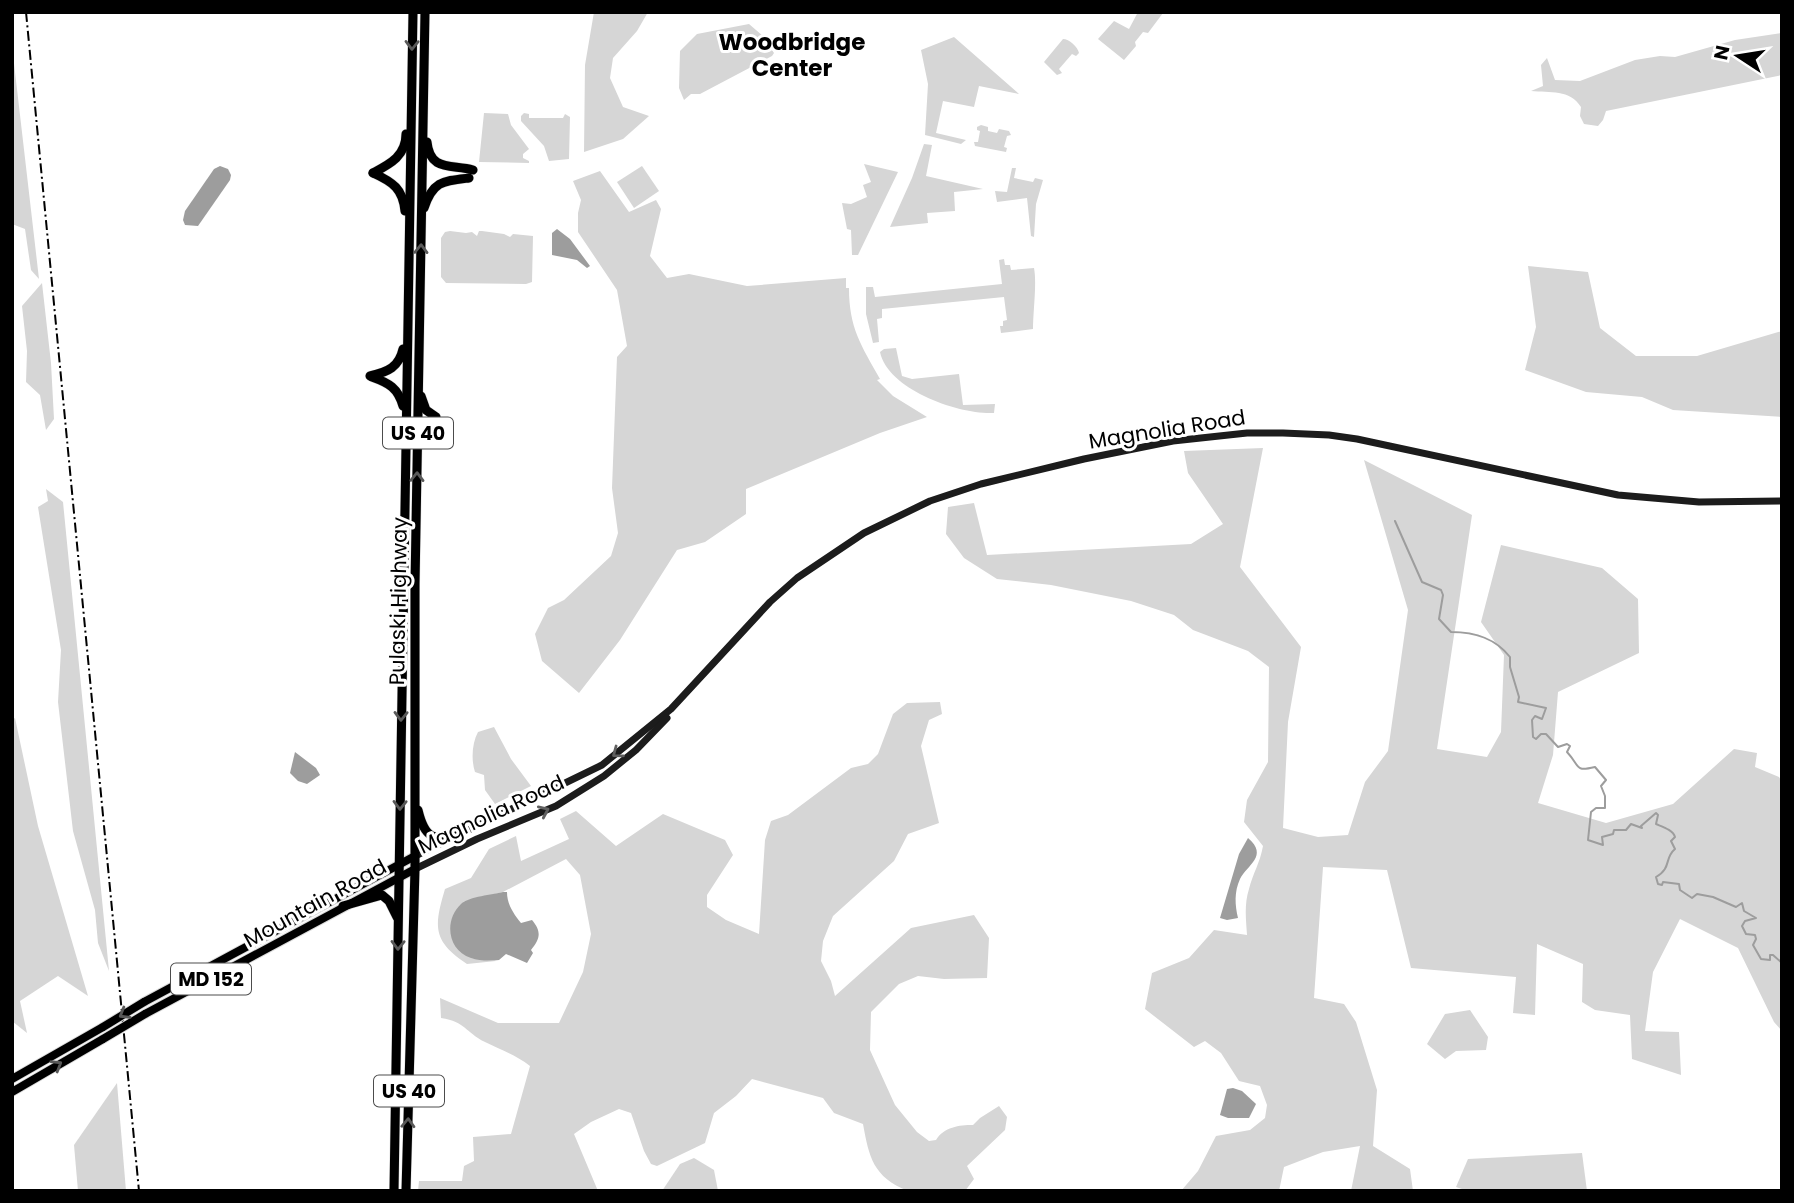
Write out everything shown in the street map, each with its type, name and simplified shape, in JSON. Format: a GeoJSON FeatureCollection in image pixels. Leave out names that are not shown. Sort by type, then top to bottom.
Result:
{"type":"FeatureCollection","features":[{"type":"Feature","properties":{"kind":"highway","name":"Pulaski Highway"},"geometry":{"type":"LineString","coordinates":[[394,1191],[413,12]]}},
{"type":"Feature","properties":{"kind":"highway","name":"Pulaski Highway"},"geometry":{"type":"LineString","coordinates":[[406,1191],[415,869],[418,388],[425,12]]}},
{"type":"Feature","properties":{"kind":"highway"},"geometry":{"type":"LineString","coordinates":[[409,242],[404,237],[405,210],[402,195],[391,181],[373,173],[393,162],[402,151],[406,141],[407,108],[412,78]]}},
{"type":"Feature","properties":{"kind":"highway"},"geometry":{"type":"LineString","coordinates":[[421,216],[429,194],[436,186],[471,174],[440,165],[430,155],[424,78]]}},
{"type":"Feature","properties":{"kind":"highway"},"geometry":{"type":"LineString","coordinates":[[406,414],[400,395],[394,387],[370,376],[383,373],[397,364],[407,334]]}},
{"type":"Feature","properties":{"kind":"highway"},"geometry":{"type":"LineString","coordinates":[[418,388],[426,410],[436,417],[424,427],[418,448]]}},
{"type":"Feature","properties":{"kind":"highway"},"geometry":{"type":"LineString","coordinates":[[414,788],[420,821],[427,833],[438,839],[461,835]]}},
{"type":"Feature","properties":{"kind":"highway"},"geometry":{"type":"LineString","coordinates":[[343,906],[382,895],[389,901],[398,919]]}},
{"type":"Feature","properties":{"kind":"highway"},"geometry":{"type":"LineString","coordinates":[[396,1032],[411,1032]]}},
{"type":"Feature","properties":{"kind":"main road","name":"Magnolia Road"},"geometry":{"type":"LineString","coordinates":[[415,856],[602,765],[666,714],[770,602],[797,578],[863,533],[938,498],[981,484],[1173,441],[1247,433],[1329,435],[1618,495],[1699,502],[1782,501]]}},
{"type":"Feature","properties":{"kind":"main road","name":"Magnolia Road"},"geometry":{"type":"LineString","coordinates":[[415,869],[556,806],[604,776],[636,750],[679,704],[702,674]]}},
{"type":"Feature","properties":{"kind":"main road","name":"Mountain Road"},"geometry":{"type":"LineString","coordinates":[[12,1079],[144,1002],[415,856]]}},
{"type":"Feature","properties":{"kind":"main road","name":"Mountain Road"},"geometry":{"type":"LineString","coordinates":[[12,1092],[145,1014],[415,869]]}},
{"type":"Feature","properties":{"kind":"shaded area"},"geometry":{"type":"Polygon","coordinates":[[[594,12],[648,12],[637,31],[613,58],[610,78],[623,107],[649,116],[623,139],[584,152],[585,65],[594,12]]]}},
{"type":"Feature","properties":{"kind":"shaded area"},"geometry":{"type":"Polygon","coordinates":[[[1138,12],[1163,13],[1148,33],[1143,32],[1124,60],[1098,39],[1114,21],[1129,29],[1138,12]]]}},
{"type":"Feature","properties":{"kind":"shaded area"},"geometry":{"type":"Polygon","coordinates":[[[749,24],[763,36],[774,53],[772,56],[700,94],[691,94],[684,100],[679,88],[680,51],[697,34],[749,24]]]}},
{"type":"Feature","properties":{"kind":"shaded area"},"geometry":{"type":"Polygon","coordinates":[[[1782,33],[1782,75],[1606,111],[1598,126],[1584,124],[1580,116],[1581,107],[1571,97],[1559,93],[1531,91],[1543,86],[1541,65],[1547,58],[1555,80],[1580,81],[1635,60],[1660,56],[1675,57],[1735,40],[1782,33]]]}},
{"type":"Feature","properties":{"kind":"shaded area"},"geometry":{"type":"Polygon","coordinates":[[[954,37],[1019,94],[979,86],[974,107],[943,101],[936,133],[966,140],[961,144],[925,135],[928,84],[921,50],[954,37]]]}},
{"type":"Feature","properties":{"kind":"shaded area"},"geometry":{"type":"Polygon","coordinates":[[[1063,39],[1073,44],[1079,53],[1076,56],[1072,54],[1059,69],[1062,73],[1057,75],[1044,62],[1063,39]]]}},
{"type":"Feature","properties":{"kind":"shaded area"},"geometry":{"type":"Polygon","coordinates":[[[12,46],[39,279],[31,270],[25,229],[12,224],[12,46]]]}},
{"type":"Feature","properties":{"kind":"shaded area"},"geometry":{"type":"Polygon","coordinates":[[[484,113],[508,114],[511,125],[529,149],[523,154],[523,158],[529,163],[479,162],[484,113]]]}},
{"type":"Feature","properties":{"kind":"shaded area"},"geometry":{"type":"Polygon","coordinates":[[[524,113],[529,114],[529,118],[563,118],[565,114],[570,117],[569,159],[549,161],[544,146],[521,121],[524,113]]]}},
{"type":"Feature","properties":{"kind":"shaded area"},"geometry":{"type":"Polygon","coordinates":[[[977,127],[988,127],[988,131],[997,133],[999,129],[1009,131],[1011,135],[1007,136],[1004,147],[1007,148],[1006,152],[975,146],[974,142],[978,142],[980,131],[977,127]]]}},
{"type":"Feature","properties":{"kind":"shaded area"},"geometry":{"type":"Polygon","coordinates":[[[924,144],[932,145],[926,176],[983,189],[954,192],[955,211],[927,213],[928,223],[890,227],[912,178],[924,144]]]}},
{"type":"Feature","properties":{"kind":"shaded area"},"geometry":{"type":"Polygon","coordinates":[[[864,164],[898,172],[858,255],[852,255],[851,230],[847,229],[842,203],[851,204],[867,197],[863,185],[871,182],[864,164]]]}},
{"type":"Feature","properties":{"kind":"shaded area"},"geometry":{"type":"Polygon","coordinates":[[[220,166],[228,169],[230,180],[198,226],[185,225],[185,211],[214,169],[220,166]]]}},
{"type":"Feature","properties":{"kind":"shaded area"},"geometry":{"type":"Polygon","coordinates":[[[642,166],[659,191],[634,208],[617,182],[642,166]]]}},
{"type":"Feature","properties":{"kind":"shaded area"},"geometry":{"type":"Polygon","coordinates":[[[1012,168],[1016,168],[1014,178],[1033,182],[1035,178],[1043,180],[1036,204],[1034,237],[1031,236],[1027,198],[997,202],[995,191],[1007,192],[1012,168]]]}},
{"type":"Feature","properties":{"kind":"shaded area"},"geometry":{"type":"Polygon","coordinates":[[[600,171],[629,212],[656,200],[661,209],[650,256],[667,278],[689,274],[747,286],[846,278],[854,325],[880,379],[877,380],[893,396],[927,417],[880,433],[746,489],[746,514],[705,542],[677,550],[620,640],[579,693],[542,661],[535,634],[548,608],[564,600],[611,556],[618,533],[612,488],[617,357],[627,346],[617,290],[578,232],[581,200],[573,181],[600,171]]]}},
{"type":"Feature","properties":{"kind":"shaded area"},"geometry":{"type":"Polygon","coordinates":[[[557,229],[570,239],[590,266],[587,268],[577,260],[552,255],[552,233],[557,229]]]}},
{"type":"Feature","properties":{"kind":"shaded area"},"geometry":{"type":"Polygon","coordinates":[[[479,231],[482,231],[510,237],[513,234],[533,236],[532,282],[446,283],[441,277],[441,238],[445,232],[472,232],[477,236],[479,231]]]}},
{"type":"Feature","properties":{"kind":"shaded area"},"geometry":{"type":"Polygon","coordinates":[[[1004,259],[1005,265],[1010,265],[1011,270],[1034,268],[1033,329],[1001,333],[1000,326],[1007,320],[1004,297],[882,309],[882,318],[877,319],[879,342],[873,343],[866,314],[866,287],[873,287],[875,297],[1002,284],[999,260],[1004,259]]]}},
{"type":"Feature","properties":{"kind":"shaded area"},"geometry":{"type":"Polygon","coordinates":[[[1528,266],[1588,272],[1600,328],[1636,356],[1697,356],[1782,331],[1782,417],[1673,410],[1642,397],[1586,392],[1525,370],[1536,327],[1528,266]]]}},
{"type":"Feature","properties":{"kind":"shaded area"},"geometry":{"type":"Polygon","coordinates":[[[42,283],[54,419],[46,430],[40,395],[26,382],[27,351],[22,306],[42,283]]]}},
{"type":"Feature","properties":{"kind":"shaded area"},"geometry":{"type":"Polygon","coordinates":[[[896,348],[902,376],[912,379],[959,374],[963,405],[995,404],[994,413],[980,413],[945,405],[911,389],[896,378],[886,366],[880,352],[896,348]]]}},
{"type":"Feature","properties":{"kind":"shaded area"},"geometry":{"type":"Polygon","coordinates":[[[1263,448],[1240,567],[1301,647],[1288,722],[1283,828],[1318,837],[1348,835],[1365,782],[1388,751],[1408,610],[1364,460],[1472,515],[1437,749],[1487,757],[1501,732],[1504,655],[1481,622],[1501,545],[1602,568],[1638,599],[1639,653],[1558,692],[1553,755],[1538,803],[1606,823],[1673,804],[1734,749],[1757,753],[1755,767],[1779,777],[1782,782],[1782,1031],[1774,1022],[1738,948],[1680,919],[1653,972],[1645,1031],[1679,1032],[1681,1075],[1632,1059],[1630,1015],[1595,1010],[1582,1002],[1583,964],[1537,944],[1535,1015],[1513,1013],[1516,977],[1411,968],[1387,870],[1323,867],[1314,998],[1344,1004],[1356,1022],[1377,1090],[1373,1146],[1410,1169],[1413,1191],[1351,1191],[1360,1146],[1323,1152],[1284,1167],[1279,1191],[1181,1191],[1198,1171],[1216,1136],[1250,1130],[1265,1118],[1267,1105],[1260,1086],[1239,1081],[1221,1053],[1205,1041],[1194,1047],[1145,1009],[1152,973],[1189,958],[1214,930],[1247,935],[1247,895],[1263,846],[1244,822],[1247,800],[1268,762],[1269,667],[1248,651],[1193,630],[1174,615],[1131,601],[1051,585],[997,579],[964,558],[946,534],[948,507],[974,503],[987,555],[1191,544],[1223,524],[1188,473],[1184,451],[1263,448]]]}},
{"type":"Feature","properties":{"kind":"shaded area"},"geometry":{"type":"Polygon","coordinates":[[[46,489],[63,502],[109,971],[98,943],[95,910],[73,831],[58,702],[61,650],[38,507],[48,501],[46,489]]]}},
{"type":"Feature","properties":{"kind":"shaded area"},"geometry":{"type":"Polygon","coordinates":[[[940,702],[942,714],[929,720],[921,746],[939,823],[908,834],[894,861],[833,916],[823,941],[821,961],[835,996],[911,928],[974,915],[989,938],[987,978],[944,979],[918,976],[899,984],[871,1012],[870,1050],[895,1105],[917,1132],[929,1141],[936,1140],[943,1132],[952,1128],[973,1125],[999,1106],[1007,1117],[1005,1130],[967,1166],[974,1179],[965,1191],[908,1191],[896,1185],[875,1165],[863,1124],[834,1113],[823,1098],[752,1079],[714,1113],[705,1143],[657,1166],[651,1164],[644,1151],[631,1113],[619,1109],[591,1122],[574,1134],[598,1191],[418,1191],[419,1181],[462,1181],[464,1166],[474,1161],[473,1137],[511,1134],[530,1066],[478,1038],[461,1025],[441,1018],[440,998],[498,1023],[559,1023],[583,972],[591,934],[580,875],[566,859],[503,892],[463,902],[471,958],[496,961],[467,964],[447,948],[439,932],[439,913],[445,889],[471,878],[489,849],[516,836],[521,861],[569,839],[560,819],[576,811],[616,846],[663,814],[725,840],[733,855],[707,895],[707,907],[726,920],[759,934],[765,840],[771,821],[788,815],[851,768],[868,764],[878,754],[893,714],[907,703],[940,702]]]}},
{"type":"Feature","properties":{"kind":"shaded area"},"geometry":{"type":"Polygon","coordinates":[[[15,718],[38,826],[88,996],[58,976],[20,1001],[27,1033],[12,1021],[12,720],[15,718]]]}},
{"type":"Feature","properties":{"kind":"shaded area"},"geometry":{"type":"Polygon","coordinates":[[[494,727],[511,759],[531,786],[495,804],[485,790],[484,775],[475,772],[473,757],[474,741],[478,732],[494,727]]]}},
{"type":"Feature","properties":{"kind":"shaded area"},"geometry":{"type":"Polygon","coordinates":[[[295,752],[316,768],[320,775],[307,784],[298,781],[290,773],[295,752]]]}},
{"type":"Feature","properties":{"kind":"shaded area"},"geometry":{"type":"Polygon","coordinates":[[[1248,838],[1254,844],[1257,855],[1238,884],[1238,918],[1220,918],[1239,854],[1248,838]]]}},
{"type":"Feature","properties":{"kind":"shaded area"},"geometry":{"type":"Polygon","coordinates":[[[507,892],[511,908],[521,923],[532,920],[537,928],[538,939],[527,963],[506,954],[499,960],[474,959],[463,954],[453,942],[450,926],[461,904],[475,897],[507,892]]]}},
{"type":"Feature","properties":{"kind":"shaded area"},"geometry":{"type":"Polygon","coordinates":[[[1470,1010],[1488,1037],[1486,1050],[1456,1051],[1445,1059],[1427,1044],[1445,1014],[1470,1010]]]}},
{"type":"Feature","properties":{"kind":"shaded area"},"geometry":{"type":"Polygon","coordinates":[[[117,1083],[126,1191],[78,1191],[74,1145],[117,1083]]]}},
{"type":"Feature","properties":{"kind":"shaded area"},"geometry":{"type":"Polygon","coordinates":[[[1227,1089],[1242,1091],[1256,1104],[1249,1118],[1228,1118],[1220,1115],[1227,1089]]]}},
{"type":"Feature","properties":{"kind":"shaded area"},"geometry":{"type":"Polygon","coordinates":[[[1582,1153],[1587,1191],[1468,1191],[1456,1187],[1468,1159],[1582,1153]]]}},
{"type":"Feature","properties":{"kind":"shaded area"},"geometry":{"type":"Polygon","coordinates":[[[694,1158],[714,1170],[718,1191],[662,1191],[680,1164],[694,1158]]]}},
{"type":"Feature","properties":{"kind":"waterway"},"geometry":{"type":"LineString","coordinates":[[1395,521],[1422,582],[1441,590],[1443,595],[1439,619],[1451,632],[1476,635],[1498,645],[1510,657],[1518,702],[1546,708],[1542,719],[1535,716],[1532,720],[1533,737],[1536,739],[1541,734],[1546,734],[1558,747],[1567,744],[1570,746],[1567,752],[1578,767],[1595,767],[1606,780],[1601,786],[1605,796],[1605,808],[1596,808],[1591,812],[1588,840],[1603,845],[1602,837],[1613,834],[1614,830],[1626,830],[1631,824],[1642,828],[1656,813],[1656,824],[1670,831],[1675,837],[1671,841],[1675,849],[1664,870],[1656,877],[1658,884],[1679,884],[1680,890],[1692,898],[1697,894],[1713,897],[1736,907],[1742,903],[1744,911],[1756,918],[1745,921],[1742,926],[1746,934],[1755,935],[1753,945],[1761,959],[1770,960],[1770,955],[1773,955],[1782,963]]}},
{"type":"Feature","properties":{"kind":"railway"},"geometry":{"type":"LineString","coordinates":[[26,12],[139,1191]]}},
{"type":"Feature","properties":{"kind":"district","name":"Woodbridge Center"},"geometry":{"type":"Point","coordinates":[792,55]}}]}
